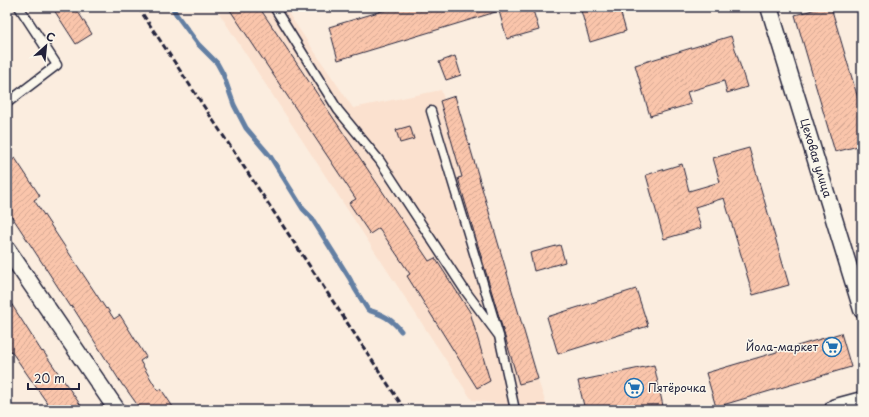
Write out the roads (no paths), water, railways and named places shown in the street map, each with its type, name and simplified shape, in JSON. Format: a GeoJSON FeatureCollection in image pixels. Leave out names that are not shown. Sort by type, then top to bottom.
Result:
{"type":"FeatureCollection","features":[{"type":"Feature","properties":{"kind":"main road"},"geometry":{"type":"LineString","coordinates":[[836,410],[862,403]]}},
{"type":"Feature","properties":{"kind":"street","name":"Цеховая улица"},"geometry":{"type":"LineString","coordinates":[[769,7],[862,310]]}},
{"type":"Feature","properties":{"kind":"street"},"geometry":{"type":"LineString","coordinates":[[7,249],[117,410]]}},
{"type":"Feature","properties":{"kind":"lane"},"geometry":{"type":"LineString","coordinates":[[7,103],[57,65],[19,7]]}},
{"type":"Feature","properties":{"kind":"lane"},"geometry":{"type":"LineString","coordinates":[[274,7],[338,110],[380,161],[464,289],[499,336]]}},
{"type":"Feature","properties":{"kind":"lane"},"geometry":{"type":"LineString","coordinates":[[431,111],[499,336],[515,410]]}},
{"type":"Feature","properties":{"kind":"waterway"},"geometry":{"type":"LineString","coordinates":[[172,7],[198,44],[217,63],[223,74],[234,105],[246,128],[270,156],[303,209],[311,217],[368,310],[378,313],[394,323],[401,331]]}},
{"type":"Feature","properties":{"kind":"railway"},"geometry":{"type":"LineString","coordinates":[[138,7],[405,410]]}},
{"type":"Feature","properties":{"kind":"place","name":"Йола-маркет"},"geometry":{"type":"Point","coordinates":[832,347]}},
{"type":"Feature","properties":{"kind":"place","name":"Пятёрочка"},"geometry":{"type":"Point","coordinates":[634,388]}}]}
